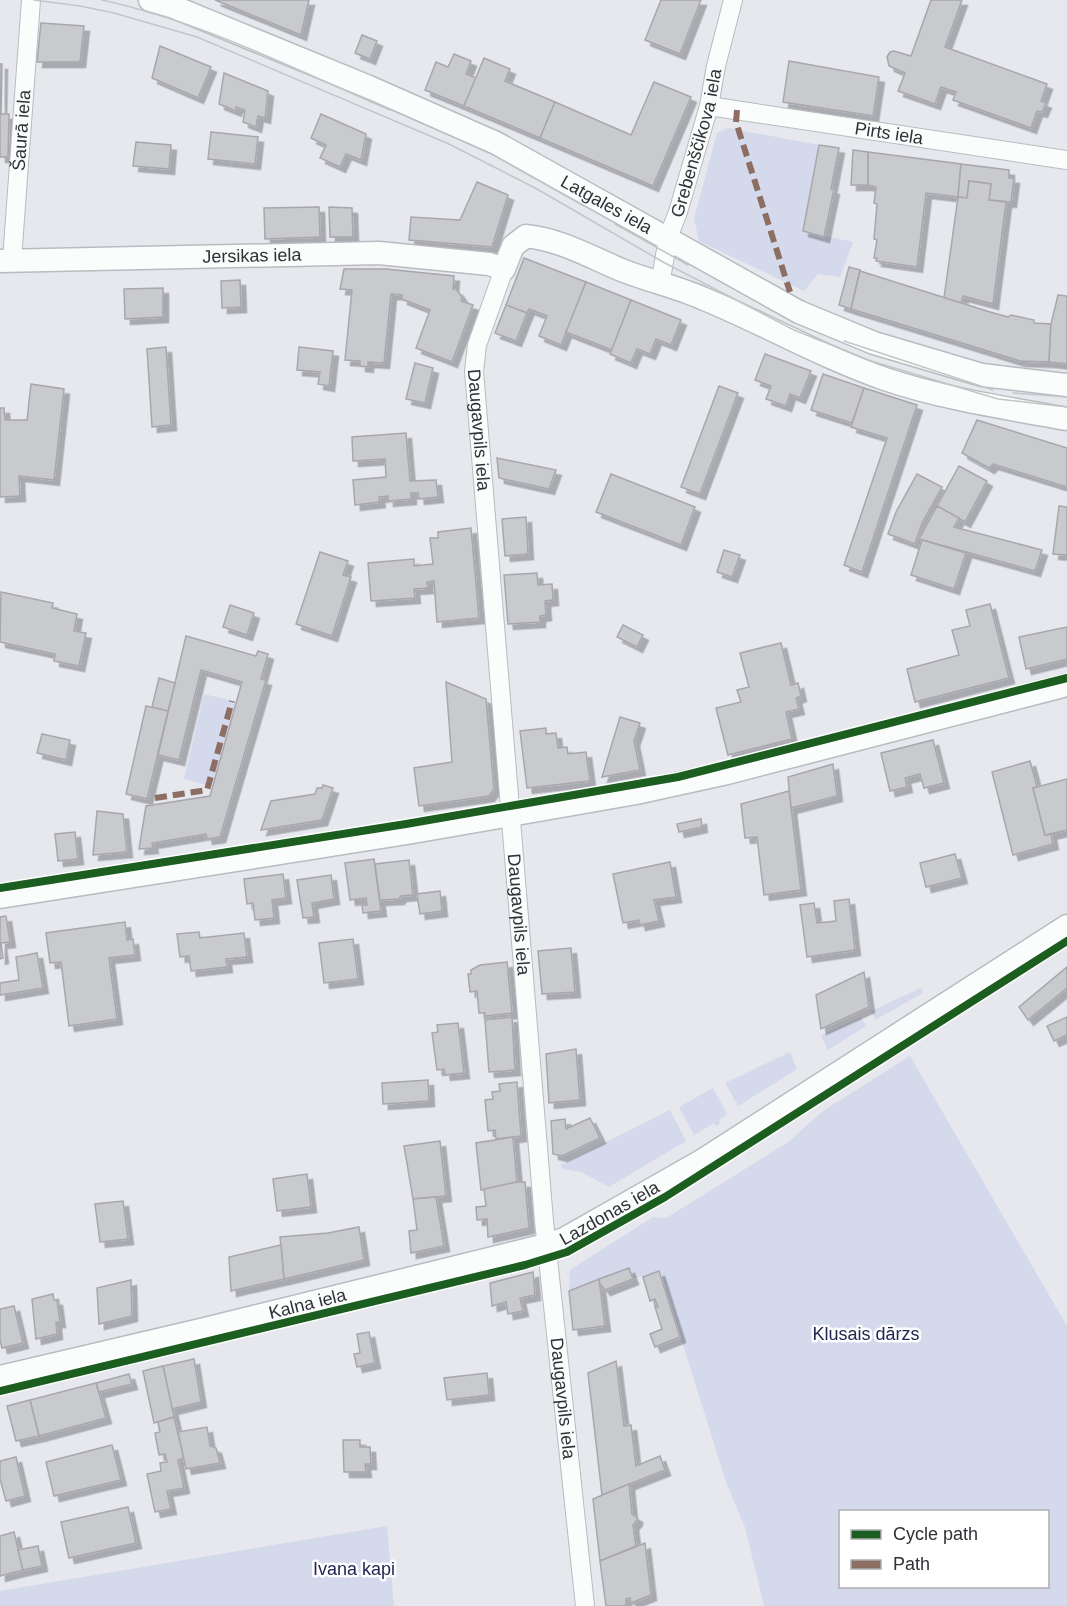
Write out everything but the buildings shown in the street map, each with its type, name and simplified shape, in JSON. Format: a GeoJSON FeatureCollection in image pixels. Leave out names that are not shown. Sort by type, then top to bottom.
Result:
{"type":"FeatureCollection","features":[{"type":"Feature","properties":{"kind":"street","name":"Šaurā iela"},"geometry":{"type":"LineString","coordinates":[[6,260],[31,0]]}},
{"type":"Feature","properties":{"kind":"street","name":"Latgales iela"},"geometry":{"type":"LineString","coordinates":[[150,0],[174,7],[347,78],[496,143],[799,312],[874,343],[982,375],[1067,385]]}},
{"type":"Feature","properties":{"kind":"street","name":"Grebenščikova iela"},"geometry":{"type":"LineString","coordinates":[[660,285],[668,238],[678,212],[709,106],[734,0]]}},
{"type":"Feature","properties":{"kind":"street","name":"Pirts iela"},"geometry":{"type":"LineString","coordinates":[[709,106],[1067,160]]}},
{"type":"Feature","properties":{"kind":"street","name":"Daugavpils iela"},"geometry":{"type":"LineString","coordinates":[[585,1606],[546,1245],[474,371],[477,345],[504,269],[513,246],[526,236],[552,240],[660,285]]}},
{"type":"Feature","properties":{"kind":"street","name":"Jersikas iela"},"geometry":{"type":"LineString","coordinates":[[6,260],[379,253],[489,264],[504,269]]}},
{"type":"Feature","properties":{"kind":"street"},"geometry":{"type":"LineString","coordinates":[[660,285],[701,297],[783,336],[885,379],[970,402],[1067,419]]}},
{"type":"Feature","properties":{"kind":"street"},"geometry":{"type":"LineString","coordinates":[[0,897],[407,833],[636,793],[727,773],[1067,685]]}},
{"type":"Feature","properties":{"kind":"street","name":"Lazdonas iela"},"geometry":{"type":"LineString","coordinates":[[546,1245],[564,1239],[703,1160],[1067,926]]}},
{"type":"Feature","properties":{"kind":"street","name":"Kalna iela"},"geometry":{"type":"LineString","coordinates":[[0,1377],[546,1245]]}},
{"type":"Feature","properties":{"kind":"green space"},"geometry":{"type":"Polygon","coordinates":[[[728,128],[819,145],[803,231],[853,242],[840,277],[818,274],[804,291],[699,241],[694,219],[717,133],[728,128]]]}},
{"type":"Feature","properties":{"kind":"green space"},"geometry":{"type":"Polygon","coordinates":[[[204,694],[237,702],[213,787],[184,779],[204,694]]]}},
{"type":"Feature","properties":{"kind":"green space"},"geometry":{"type":"Polygon","coordinates":[[[921,988],[923,993],[875,1020],[871,1011],[921,988]]]}},
{"type":"Feature","properties":{"kind":"green space"},"geometry":{"type":"Polygon","coordinates":[[[861,1017],[866,1026],[828,1050],[821,1035],[861,1017]]]}},
{"type":"Feature","properties":{"kind":"green space"},"geometry":{"type":"Polygon","coordinates":[[[790,1052],[797,1069],[738,1106],[725,1083],[790,1052]]]}},
{"type":"Feature","properties":{"kind":"green space","name":"Klusais dārzs"},"geometry":{"type":"Polygon","coordinates":[[[910,1056],[1067,1326],[1067,1606],[764,1606],[745,1527],[727,1485],[660,1271],[633,1279],[629,1268],[569,1291],[570,1270],[653,1217],[666,1218],[787,1143],[823,1111],[910,1056]]]}},
{"type":"Feature","properties":{"kind":"green space"},"geometry":{"type":"Polygon","coordinates":[[[713,1088],[727,1114],[719,1120],[720,1123],[716,1126],[714,1123],[694,1135],[679,1107],[713,1088]]]}},
{"type":"Feature","properties":{"kind":"green space"},"geometry":{"type":"Polygon","coordinates":[[[670,1110],[686,1141],[609,1187],[581,1172],[563,1169],[560,1165],[670,1110]]]}},
{"type":"Feature","properties":{"kind":"green space","name":"Ivana kapi"},"geometry":{"type":"Polygon","coordinates":[[[387,1526],[394,1606],[0,1606],[0,1591],[387,1526]]]}},
{"type":"Feature","properties":{"kind":"tram line"},"geometry":{"type":"LineString","coordinates":[[34,0],[114,13],[197,37],[449,144],[537,189],[663,262],[794,330],[871,361],[998,399],[1067,407]]}},
{"type":"Feature","properties":{"kind":"tram line"},"geometry":{"type":"LineString","coordinates":[[102,0],[140,9],[213,34],[390,110]]}},
{"type":"Feature","properties":{"kind":"tram line"},"geometry":{"type":"LineString","coordinates":[[495,156],[584,206]]}},
{"type":"Feature","properties":{"kind":"tram line"},"geometry":{"type":"LineString","coordinates":[[615,224],[688,265]]}},
{"type":"Feature","properties":{"kind":"tram line"},"geometry":{"type":"LineString","coordinates":[[844,341],[993,390]]}},
{"type":"Feature","properties":{"kind":"tram line"},"geometry":{"type":"LineString","coordinates":[[1013,393],[1067,397]]}},
{"type":"Feature","properties":{"kind":"marked path"},"geometry":{"type":"LineString","coordinates":[[737,110],[736,122],[790,292]]}},
{"type":"Feature","properties":{"kind":"marked path"},"geometry":{"type":"LineString","coordinates":[[155,798],[207,790],[232,701]]}},
{"type":"Feature","properties":{"kind":"cycle path"},"geometry":{"type":"LineString","coordinates":[[0,888],[406,824],[678,777],[1067,678]]}},
{"type":"Feature","properties":{"kind":"cycle path"},"geometry":{"type":"LineString","coordinates":[[0,1391],[525,1265],[567,1252],[665,1197],[1067,941]]}}]}
